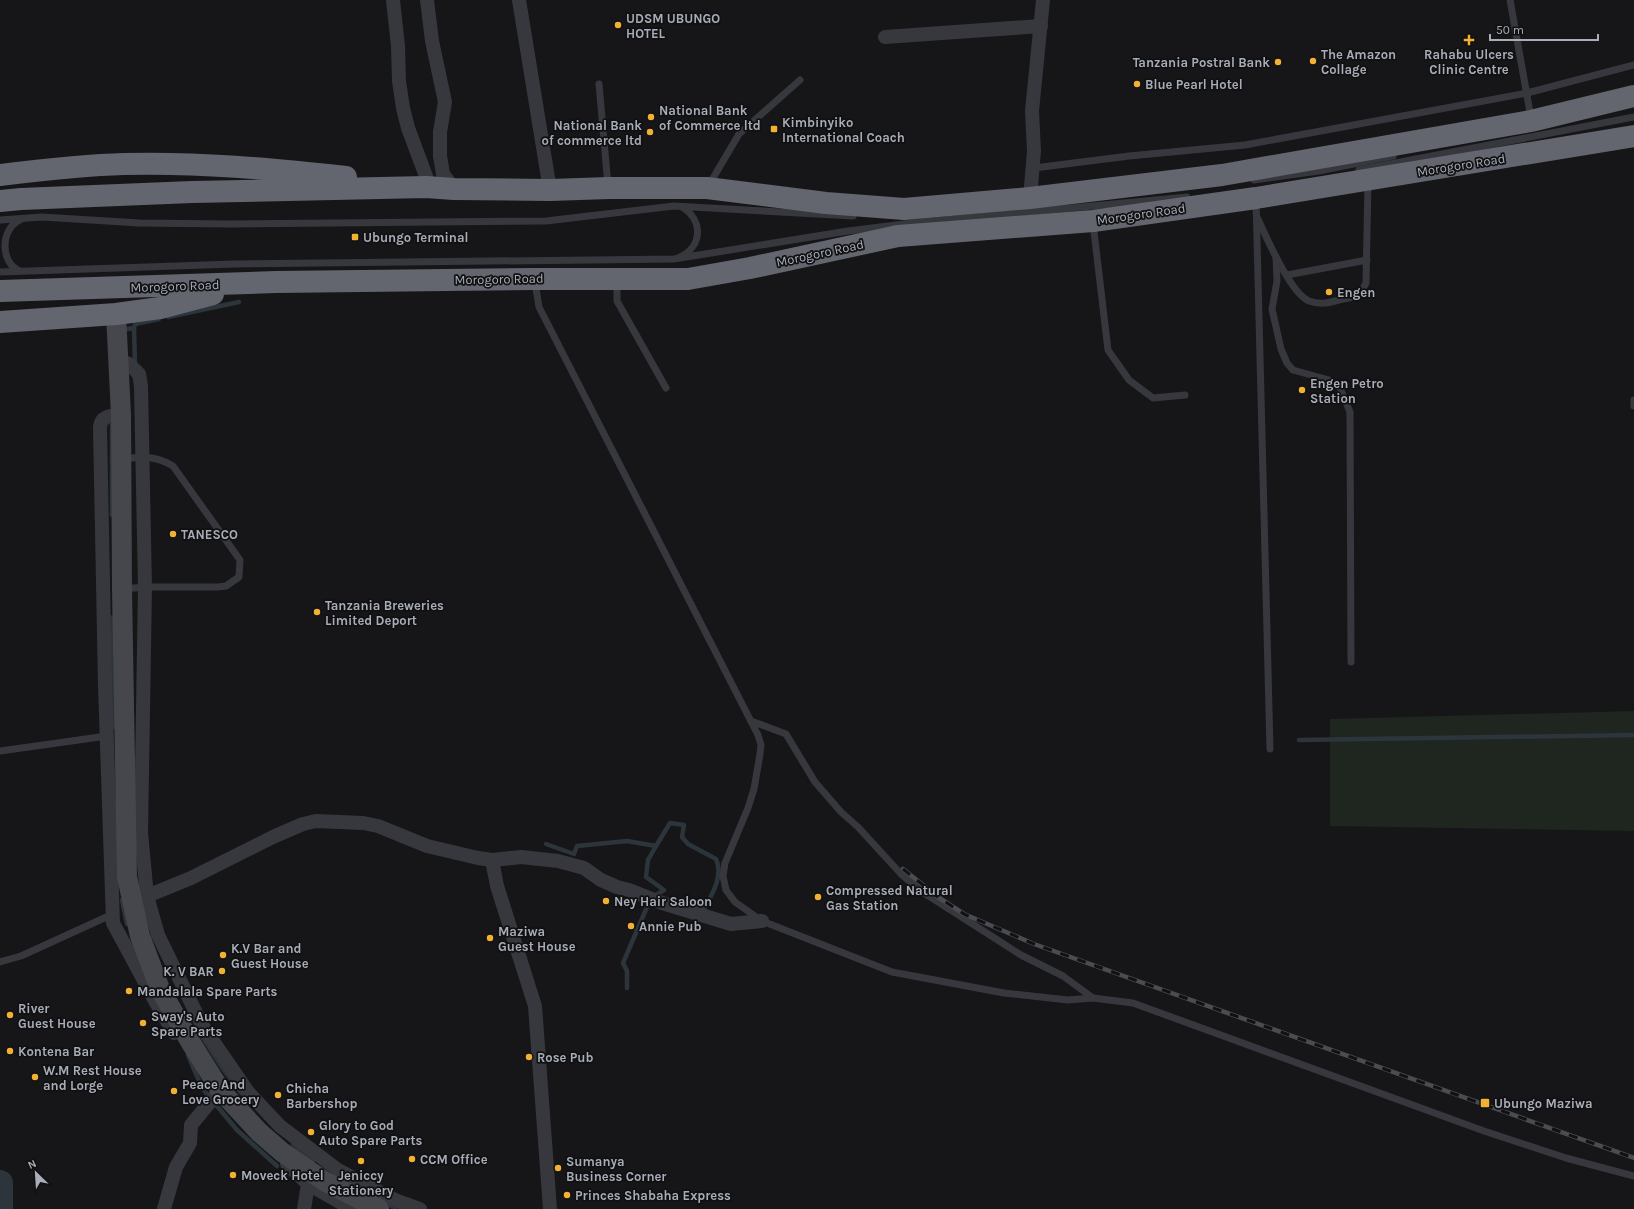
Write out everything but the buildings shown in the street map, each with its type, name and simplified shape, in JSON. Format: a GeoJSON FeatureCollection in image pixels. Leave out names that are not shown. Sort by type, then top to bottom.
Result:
{"type":"FeatureCollection","features":[{"type":"Feature","properties":{"kind":"highway"},"geometry":{"type":"LineString","coordinates":[[0,175],[87,166],[161,164],[270,168],[454,189],[550,190],[608,188],[707,188],[826,203],[904,209],[1030,198],[1222,175],[1531,121],[1634,96]]}},
{"type":"Feature","properties":{"kind":"highway","name":"Morogoro Road"},"geometry":{"type":"LineString","coordinates":[[0,291],[276,282],[688,279],[750,268],[898,236],[1093,221],[1634,136]]}},
{"type":"Feature","properties":{"kind":"highway"},"geometry":{"type":"LineString","coordinates":[[0,202],[21,199],[192,192],[428,187]]}},
{"type":"Feature","properties":{"kind":"highway"},"geometry":{"type":"LineString","coordinates":[[0,322],[116,314],[160,308],[203,296],[276,282]]}},
{"type":"Feature","properties":{"kind":"main road"},"geometry":{"type":"LineString","coordinates":[[116,314],[122,459],[122,589],[127,877],[140,936],[160,990],[218,1093],[258,1132],[282,1152],[324,1181],[379,1209]]}},
{"type":"Feature","properties":{"kind":"street"},"geometry":{"type":"LineString","coordinates":[[393,0],[398,46],[399,81],[403,108],[408,128],[428,187]]}},
{"type":"Feature","properties":{"kind":"street"},"geometry":{"type":"LineString","coordinates":[[427,0],[432,41],[445,102],[440,132],[440,156],[443,174],[454,189]]}},
{"type":"Feature","properties":{"kind":"street"},"geometry":{"type":"LineString","coordinates":[[519,0],[550,190]]}},
{"type":"Feature","properties":{"kind":"street"},"geometry":{"type":"LineString","coordinates":[[1030,198],[1034,168],[1032,111],[1043,0]]}},
{"type":"Feature","properties":{"kind":"street"},"geometry":{"type":"LineString","coordinates":[[885,37],[1041,26]]}},
{"type":"Feature","properties":{"kind":"street"},"geometry":{"type":"LineString","coordinates":[[118,359],[129,364],[139,374],[145,587],[141,834],[148,896],[158,935],[202,1025],[248,1092],[280,1126],[338,1170],[396,1200],[420,1209]]}},
{"type":"Feature","properties":{"kind":"street"},"geometry":{"type":"LineString","coordinates":[[121,415],[106,417],[101,421],[100,426],[113,923],[155,1001],[206,1086],[218,1093],[255,1136],[308,1184],[352,1209]]}},
{"type":"Feature","properties":{"kind":"street"},"geometry":{"type":"LineString","coordinates":[[148,896],[191,878],[275,836],[303,824],[316,821],[363,823],[378,826],[427,846],[492,860],[521,857],[558,861],[584,868],[616,887],[731,924],[762,921]]}},
{"type":"Feature","properties":{"kind":"street"},"geometry":{"type":"LineString","coordinates":[[492,860],[497,886],[535,1006],[550,1209]]}},
{"type":"Feature","properties":{"kind":"street"},"geometry":{"type":"LineString","coordinates":[[164,1209],[176,1167],[190,1143],[191,1125],[218,1093]]}},
{"type":"Feature","properties":{"kind":"street"},"geometry":{"type":"LineString","coordinates":[[304,1209],[308,1184]]}},
{"type":"Feature","properties":{"kind":"lane"},"geometry":{"type":"LineString","coordinates":[[1510,0],[1531,121]]}},
{"type":"Feature","properties":{"kind":"lane"},"geometry":{"type":"LineString","coordinates":[[1034,168],[1129,156],[1245,145],[1527,93],[1634,65]]}},
{"type":"Feature","properties":{"kind":"lane"},"geometry":{"type":"LineString","coordinates":[[707,188],[739,134],[800,80]]}},
{"type":"Feature","properties":{"kind":"lane"},"geometry":{"type":"LineString","coordinates":[[599,84],[608,188]]}},
{"type":"Feature","properties":{"kind":"lane","name":"Morogoro Road"},"geometry":{"type":"LineString","coordinates":[[1493,136],[1582,117]]}},
{"type":"Feature","properties":{"kind":"lane","name":"Morogoro Road"},"geometry":{"type":"LineString","coordinates":[[1255,195],[1319,178],[1634,117]]}},
{"type":"Feature","properties":{"kind":"lane","name":"Morogoro Road"},"geometry":{"type":"LineString","coordinates":[[1255,195],[1319,171],[1425,150]]}},
{"type":"Feature","properties":{"kind":"lane"},"geometry":{"type":"LineString","coordinates":[[1255,195],[1276,257],[1287,275],[1303,297],[1322,304],[1354,298],[1361,292],[1366,283],[1368,179]]}},
{"type":"Feature","properties":{"kind":"lane","name":"Morogoro Road"},"geometry":{"type":"LineString","coordinates":[[898,216],[913,216],[1188,189]]}},
{"type":"Feature","properties":{"kind":"lane"},"geometry":{"type":"LineString","coordinates":[[1255,195],[1270,750]]}},
{"type":"Feature","properties":{"kind":"lane","name":"Morogoro Road"},"geometry":{"type":"LineString","coordinates":[[0,272],[234,264],[674,259],[855,230],[912,223],[1195,196]]}},
{"type":"Feature","properties":{"kind":"lane"},"geometry":{"type":"LineString","coordinates":[[674,206],[860,216]]}},
{"type":"Feature","properties":{"kind":"lane"},"geometry":{"type":"LineString","coordinates":[[0,220],[33,217],[139,223],[230,224],[546,221],[682,206],[689,211],[694,218],[697,231],[695,244],[689,251],[674,259]]}},
{"type":"Feature","properties":{"kind":"lane"},"geometry":{"type":"LineString","coordinates":[[24,272],[15,269],[8,263],[3,255],[3,236],[8,228],[15,222],[33,217]]}},
{"type":"Feature","properties":{"kind":"lane"},"geometry":{"type":"LineString","coordinates":[[1093,221],[1108,350],[1129,380],[1153,398],[1185,395]]}},
{"type":"Feature","properties":{"kind":"lane"},"geometry":{"type":"LineString","coordinates":[[1276,257],[1277,281],[1272,309],[1281,349],[1287,363],[1293,370],[1329,380],[1340,388],[1350,412],[1351,662]]}},
{"type":"Feature","properties":{"kind":"lane"},"geometry":{"type":"LineString","coordinates":[[1287,275],[1367,260]]}},
{"type":"Feature","properties":{"kind":"lane"},"geometry":{"type":"LineString","coordinates":[[534,279],[539,307],[751,721],[761,745],[759,765],[748,808],[725,863],[723,876],[726,890],[735,902],[762,921],[892,972],[1004,993],[1068,1000],[1093,998],[1133,1003],[1484,1131],[1566,1158],[1634,1176]]}},
{"type":"Feature","properties":{"kind":"lane"},"geometry":{"type":"LineString","coordinates":[[616,279],[617,301],[666,388]]}},
{"type":"Feature","properties":{"kind":"lane"},"geometry":{"type":"LineString","coordinates":[[1634,400],[1634,406]]}},
{"type":"Feature","properties":{"kind":"lane"},"geometry":{"type":"LineString","coordinates":[[122,459],[142,456],[156,458],[173,466],[240,560],[239,578],[226,586],[145,587],[122,589]]}},
{"type":"Feature","properties":{"kind":"lane"},"geometry":{"type":"LineString","coordinates":[[751,721],[786,734],[815,782],[841,812],[858,827],[901,874],[921,891],[1021,955],[1063,976],[1093,998]]}},
{"type":"Feature","properties":{"kind":"lane"},"geometry":{"type":"LineString","coordinates":[[0,751],[107,736]]}},
{"type":"Feature","properties":{"kind":"lane"},"geometry":{"type":"LineString","coordinates":[[0,962],[21,956],[113,914]]}},
{"type":"Feature","properties":{"kind":"shaded area"},"geometry":{"type":"Polygon","coordinates":[[[1634,711],[1634,831],[1330,826],[1330,719],[1634,711]]]}},
{"type":"Feature","properties":{"kind":"waterway"},"geometry":{"type":"LineString","coordinates":[[168,317],[239,302]]}},
{"type":"Feature","properties":{"kind":"waterway"},"geometry":{"type":"LineString","coordinates":[[121,330],[134,328],[135,324],[159,319]]}},
{"type":"Feature","properties":{"kind":"waterway"},"geometry":{"type":"LineString","coordinates":[[134,328],[135,366]]}},
{"type":"Feature","properties":{"kind":"waterway"},"geometry":{"type":"LineString","coordinates":[[112,423],[112,515]]}},
{"type":"Feature","properties":{"kind":"waterway"},"geometry":{"type":"LineString","coordinates":[[113,617],[113,727]]}},
{"type":"Feature","properties":{"kind":"waterway"},"geometry":{"type":"LineString","coordinates":[[1299,740],[1634,735]]}},
{"type":"Feature","properties":{"kind":"waterway"},"geometry":{"type":"LineString","coordinates":[[656,846],[670,823],[684,825],[682,837],[688,844],[716,859],[718,866],[718,879],[713,893],[703,911]]}},
{"type":"Feature","properties":{"kind":"waterway"},"geometry":{"type":"LineString","coordinates":[[546,844],[574,854],[577,846],[627,841],[656,846],[648,860],[646,877],[664,890],[653,897]]}},
{"type":"Feature","properties":{"kind":"waterway"},"geometry":{"type":"LineString","coordinates":[[122,900],[127,924]]}},
{"type":"Feature","properties":{"kind":"waterway"},"geometry":{"type":"LineString","coordinates":[[627,988],[627,971],[623,963],[647,907]]}},
{"type":"Feature","properties":{"kind":"waterway"},"geometry":{"type":"LineString","coordinates":[[196,1027],[223,1069],[241,1093]]}},
{"type":"Feature","properties":{"kind":"waterway"},"geometry":{"type":"LineString","coordinates":[[188,1055],[202,1088],[237,1130],[277,1166]]}},
{"type":"Feature","properties":{"kind":"waterway"},"geometry":{"type":"LineString","coordinates":[[293,1144],[313,1162]]}},
{"type":"Feature","properties":{"kind":"waterway"},"geometry":{"type":"LineString","coordinates":[[0,1183],[0,1209]]}},
{"type":"Feature","properties":{"kind":"waterway"},"geometry":{"type":"LineString","coordinates":[[384,1202],[395,1208]]}},
{"type":"Feature","properties":{"kind":"railway"},"geometry":{"type":"LineString","coordinates":[[903,869],[938,897],[964,914],[1034,944],[1634,1158]]}},
{"type":"Feature","properties":{"kind":"place","name":"UDSM UBUNGO HOTEL"},"geometry":{"type":"Point","coordinates":[618,25]}},
{"type":"Feature","properties":{"kind":"place","name":"Rahabu Ulcers Clinic Centre"},"geometry":{"type":"Point","coordinates":[1469,40]}},
{"type":"Feature","properties":{"kind":"place","name":"The Amazon Collage"},"geometry":{"type":"Point","coordinates":[1313,61]}},
{"type":"Feature","properties":{"kind":"place","name":"Tanzania Postral Bank"},"geometry":{"type":"Point","coordinates":[1278,62]}},
{"type":"Feature","properties":{"kind":"place","name":"Blue Pearl Hotel"},"geometry":{"type":"Point","coordinates":[1137,84]}},
{"type":"Feature","properties":{"kind":"place","name":"National Bank of Commerce ltd"},"geometry":{"type":"Point","coordinates":[651,117]}},
{"type":"Feature","properties":{"kind":"place","name":"Kimbinyiko International Coach"},"geometry":{"type":"Point","coordinates":[774,129]}},
{"type":"Feature","properties":{"kind":"place","name":"National Bank of commerce ltd"},"geometry":{"type":"Point","coordinates":[650,132]}},
{"type":"Feature","properties":{"kind":"place","name":"Ubungo Terminal"},"geometry":{"type":"Point","coordinates":[355,237]}},
{"type":"Feature","properties":{"kind":"place","name":"Engen"},"geometry":{"type":"Point","coordinates":[1329,292]}},
{"type":"Feature","properties":{"kind":"place","name":"Engen Petro Station"},"geometry":{"type":"Point","coordinates":[1302,390]}},
{"type":"Feature","properties":{"kind":"place","name":"TANESCO"},"geometry":{"type":"Point","coordinates":[173,534]}},
{"type":"Feature","properties":{"kind":"place","name":"Tanzania Breweries Limited Deport"},"geometry":{"type":"Point","coordinates":[317,612]}},
{"type":"Feature","properties":{"kind":"place","name":"Compressed Natural Gas Station"},"geometry":{"type":"Point","coordinates":[818,897]}},
{"type":"Feature","properties":{"kind":"place","name":"Ney Hair Saloon"},"geometry":{"type":"Point","coordinates":[606,901]}},
{"type":"Feature","properties":{"kind":"place","name":"Annie Pub"},"geometry":{"type":"Point","coordinates":[631,926]}},
{"type":"Feature","properties":{"kind":"place","name":"Maziwa Guest House"},"geometry":{"type":"Point","coordinates":[490,938]}},
{"type":"Feature","properties":{"kind":"place","name":"K.V Bar and Guest House"},"geometry":{"type":"Point","coordinates":[223,955]}},
{"type":"Feature","properties":{"kind":"place","name":"K. V BAR"},"geometry":{"type":"Point","coordinates":[222,971]}},
{"type":"Feature","properties":{"kind":"place","name":"Mandalala Spare Parts"},"geometry":{"type":"Point","coordinates":[129,991]}},
{"type":"Feature","properties":{"kind":"place","name":"River Guest House"},"geometry":{"type":"Point","coordinates":[10,1015]}},
{"type":"Feature","properties":{"kind":"place","name":"Sway's Auto Spare Parts"},"geometry":{"type":"Point","coordinates":[143,1023]}},
{"type":"Feature","properties":{"kind":"place","name":"Kontena Bar"},"geometry":{"type":"Point","coordinates":[10,1051]}},
{"type":"Feature","properties":{"kind":"place","name":"Rose Pub"},"geometry":{"type":"Point","coordinates":[529,1057]}},
{"type":"Feature","properties":{"kind":"place","name":"W.M Rest House and Lorge"},"geometry":{"type":"Point","coordinates":[35,1077]}},
{"type":"Feature","properties":{"kind":"place","name":"Peace And Love Grocery"},"geometry":{"type":"Point","coordinates":[174,1091]}},
{"type":"Feature","properties":{"kind":"place","name":"Chicha Barbershop"},"geometry":{"type":"Point","coordinates":[278,1095]}},
{"type":"Feature","properties":{"kind":"place","name":"Ubungo Maziwa"},"geometry":{"type":"Point","coordinates":[1485,1103]}},
{"type":"Feature","properties":{"kind":"place","name":"Glory to God Auto Spare Parts"},"geometry":{"type":"Point","coordinates":[311,1132]}},
{"type":"Feature","properties":{"kind":"place","name":"CCM Office"},"geometry":{"type":"Point","coordinates":[412,1159]}},
{"type":"Feature","properties":{"kind":"place","name":"Jeniccy Stationery"},"geometry":{"type":"Point","coordinates":[361,1161]}},
{"type":"Feature","properties":{"kind":"place","name":"Sumanya Business Corner"},"geometry":{"type":"Point","coordinates":[558,1168]}},
{"type":"Feature","properties":{"kind":"place","name":"Moveck Hotel"},"geometry":{"type":"Point","coordinates":[233,1175]}},
{"type":"Feature","properties":{"kind":"place","name":"Princes Shabaha Express"},"geometry":{"type":"Point","coordinates":[567,1195]}}]}
